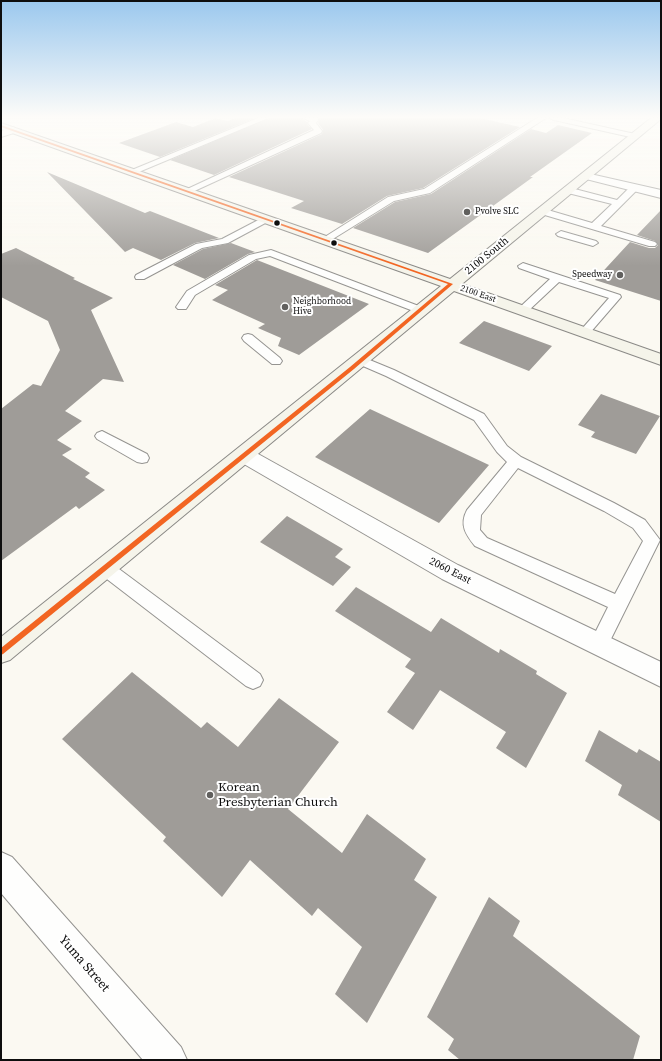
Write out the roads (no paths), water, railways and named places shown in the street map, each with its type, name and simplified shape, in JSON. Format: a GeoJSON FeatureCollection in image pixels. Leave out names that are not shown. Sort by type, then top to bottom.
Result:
{"type":"FeatureCollection","features":[{"type":"Feature","properties":{"kind":"main road","name":"2100 East"},"geometry":{"type":"LineString","coordinates":[[119,168],[451,284],[661,360]]}},
{"type":"Feature","properties":{"kind":"main road","name":"2100 South"},"geometry":{"type":"LineString","coordinates":[[1,652],[244,455],[451,284],[596,168]]}},
{"type":"Feature","properties":{"kind":"street"},"geometry":{"type":"LineString","coordinates":[[586,176],[661,194]]}},
{"type":"Feature","properties":{"kind":"street","name":"2060 East"},"geometry":{"type":"LineString","coordinates":[[244,455],[450,572],[661,676]]}},
{"type":"Feature","properties":{"kind":"street","name":"Yuma Street"},"geometry":{"type":"LineString","coordinates":[[1,868],[168,1060]]}},
{"type":"Feature","properties":{"kind":"lane"},"geometry":{"type":"LineString","coordinates":[[132,172],[143,168]]}},
{"type":"Feature","properties":{"kind":"lane"},"geometry":{"type":"LineString","coordinates":[[187,191],[238,168]]}},
{"type":"Feature","properties":{"kind":"lane"},"geometry":{"type":"LineString","coordinates":[[325,240],[391,199],[427,191],[464,168]]}},
{"type":"Feature","properties":{"kind":"lane"},"geometry":{"type":"LineString","coordinates":[[594,227],[634,188]]}},
{"type":"Feature","properties":{"kind":"lane"},"geometry":{"type":"LineString","coordinates":[[567,190],[618,203]]}},
{"type":"Feature","properties":{"kind":"lane"},"geometry":{"type":"LineString","coordinates":[[541,212],[652,244]]}},
{"type":"Feature","properties":{"kind":"lane"},"geometry":{"type":"LineString","coordinates":[[140,277],[198,246],[225,241],[266,219]]}},
{"type":"Feature","properties":{"kind":"lane"},"geometry":{"type":"LineString","coordinates":[[561,234],[593,243]]}},
{"type":"Feature","properties":{"kind":"lane"},"geometry":{"type":"LineString","coordinates":[[182,307],[191,293],[253,257],[271,253],[420,310]]}},
{"type":"Feature","properties":{"kind":"lane"},"geometry":{"type":"LineString","coordinates":[[523,266],[616,297],[585,332]]}},
{"type":"Feature","properties":{"kind":"lane"},"geometry":{"type":"LineString","coordinates":[[524,310],[557,278]]}},
{"type":"Feature","properties":{"kind":"lane"},"geometry":{"type":"LineString","coordinates":[[248,338],[276,361]]}},
{"type":"Feature","properties":{"kind":"lane"},"geometry":{"type":"LineString","coordinates":[[360,360],[390,373],[479,418],[502,449],[516,461],[609,507],[639,524],[652,540],[598,645]]}},
{"type":"Feature","properties":{"kind":"lane"},"geometry":{"type":"LineString","coordinates":[[102,436],[142,458]]}},
{"type":"Feature","properties":{"kind":"lane"},"geometry":{"type":"LineString","coordinates":[[516,461],[473,514],[472,531],[481,542],[619,604]]}},
{"type":"Feature","properties":{"kind":"lane"},"geometry":{"type":"LineString","coordinates":[[105,568],[253,680]]}},
{"type":"Feature","properties":{"kind":"place","name":"Pvolve SLC"},"geometry":{"type":"Point","coordinates":[467,212]}},
{"type":"Feature","properties":{"kind":"place","name":"Speedway"},"geometry":{"type":"Point","coordinates":[620,275]}},
{"type":"Feature","properties":{"kind":"place","name":"Neighborhood Hive"},"geometry":{"type":"Point","coordinates":[285,307]}},
{"type":"Feature","properties":{"kind":"place","name":"Korean Presbyterian Church"},"geometry":{"type":"Point","coordinates":[210,795]}}]}
